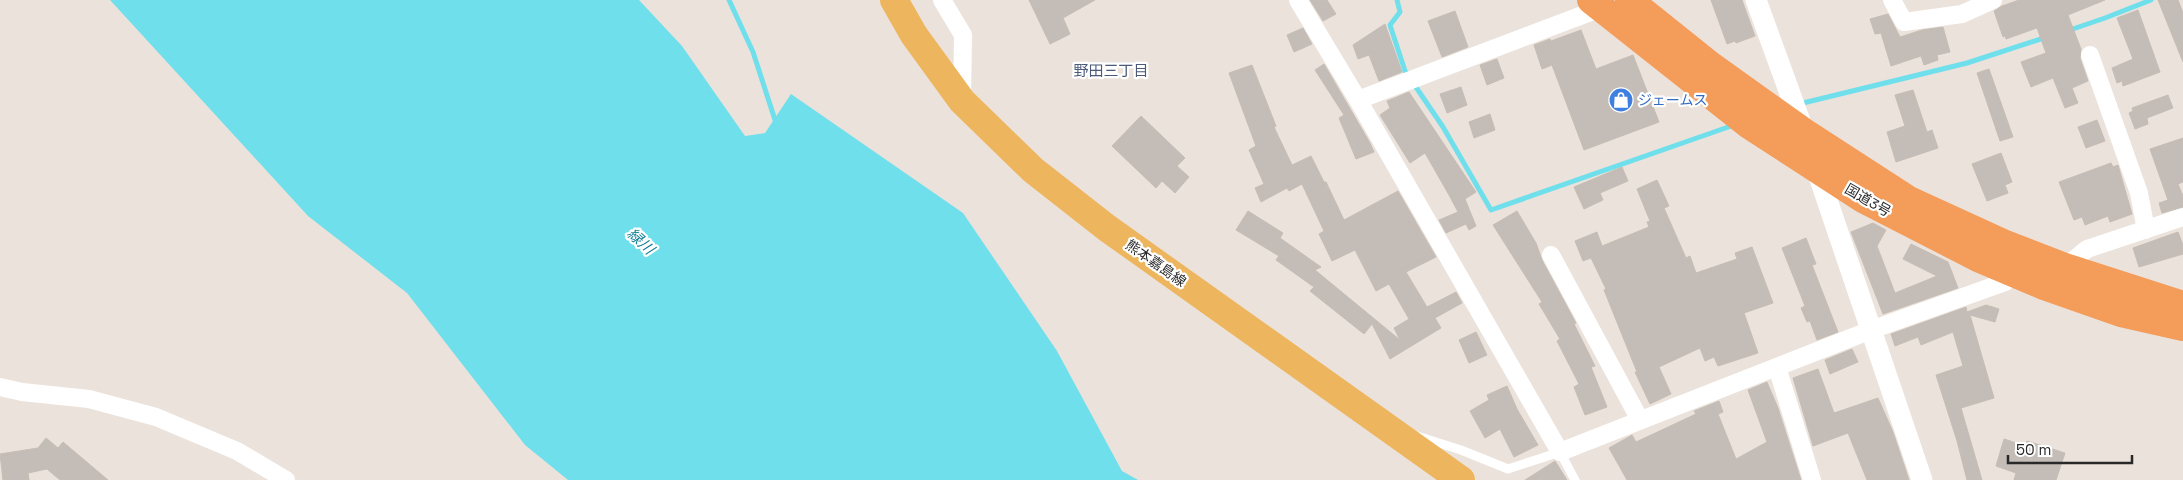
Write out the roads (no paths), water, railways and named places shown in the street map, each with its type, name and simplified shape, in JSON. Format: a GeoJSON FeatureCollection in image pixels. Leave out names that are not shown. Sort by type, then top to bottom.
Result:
{"type":"FeatureCollection","features":[{"type":"Feature","properties":{"kind":"highway","name":"国道3号"},"geometry":{"type":"LineString","coordinates":[[1629,0],[1710,65],[1804,132],[1909,200],[2003,243],[2065,268],[2183,305]]}},
{"type":"Feature","properties":{"kind":"highway","name":"国道3号"},"geometry":{"type":"LineString","coordinates":[[1596,4],[1749,125],[1862,199],[1978,258],[2013,273],[2121,313],[2183,327]]}},
{"type":"Feature","properties":{"kind":"main road","name":"熊本嘉島線"},"geometry":{"type":"LineString","coordinates":[[894,0],[914,35],[962,101],[1033,170],[1107,228],[1461,480]]}},
{"type":"Feature","properties":{"kind":"street"},"geometry":{"type":"LineString","coordinates":[[942,0],[963,35],[962,101]]}},
{"type":"Feature","properties":{"kind":"street"},"geometry":{"type":"LineString","coordinates":[[1298,0],[1358,100],[1560,452],[1871,330],[2005,282],[2013,273]]}},
{"type":"Feature","properties":{"kind":"street"},"geometry":{"type":"LineString","coordinates":[[1756,0],[1817,169],[1922,480]]}},
{"type":"Feature","properties":{"kind":"street"},"geometry":{"type":"LineString","coordinates":[[1892,0],[1904,22],[1962,14],[1993,0]]}},
{"type":"Feature","properties":{"kind":"street"},"geometry":{"type":"LineString","coordinates":[[1358,100],[1596,4]]}},
{"type":"Feature","properties":{"kind":"street"},"geometry":{"type":"LineString","coordinates":[[2090,55],[2139,193],[2146,230]]}},
{"type":"Feature","properties":{"kind":"street"},"geometry":{"type":"LineString","coordinates":[[2065,268],[2087,249],[2183,217]]}},
{"type":"Feature","properties":{"kind":"street"},"geometry":{"type":"LineString","coordinates":[[1551,255],[1640,420]]}},
{"type":"Feature","properties":{"kind":"street"},"geometry":{"type":"LineString","coordinates":[[1777,367],[1812,480]]}},
{"type":"Feature","properties":{"kind":"street"},"geometry":{"type":"LineString","coordinates":[[0,387],[22,392],[89,399],[156,417],[237,451],[286,480]]}},
{"type":"Feature","properties":{"kind":"lane"},"geometry":{"type":"LineString","coordinates":[[1386,426],[1461,450],[1508,470],[1560,452],[1575,480]]}},
{"type":"Feature","properties":{"kind":"water","name":"緑川"},"geometry":{"type":"Polygon","coordinates":[[[110,0],[639,0],[682,46],[745,136],[765,133],[791,94],[963,213],[1057,351],[1122,471],[1138,480],[568,480],[525,445],[407,293],[308,216],[110,0]]]}},
{"type":"Feature","properties":{"kind":"waterway"},"geometry":{"type":"LineString","coordinates":[[729,0],[753,52],[776,123]]}},
{"type":"Feature","properties":{"kind":"waterway"},"geometry":{"type":"LineString","coordinates":[[1397,0],[1400,12],[1390,25],[1405,71],[1443,127],[1491,210],[1734,125]]}},
{"type":"Feature","properties":{"kind":"waterway"},"geometry":{"type":"LineString","coordinates":[[2067,31],[2151,0]]}},
{"type":"Feature","properties":{"kind":"waterway"},"geometry":{"type":"LineString","coordinates":[[1799,104],[1967,63],[2047,37]]}},
{"type":"Feature","properties":{"kind":"place","name":"ジェームス"},"geometry":{"type":"Point","coordinates":[1621,100]}},
{"type":"Feature","properties":{"kind":"district","name":"野田三丁目"},"geometry":{"type":"Point","coordinates":[1111,70]}}]}
